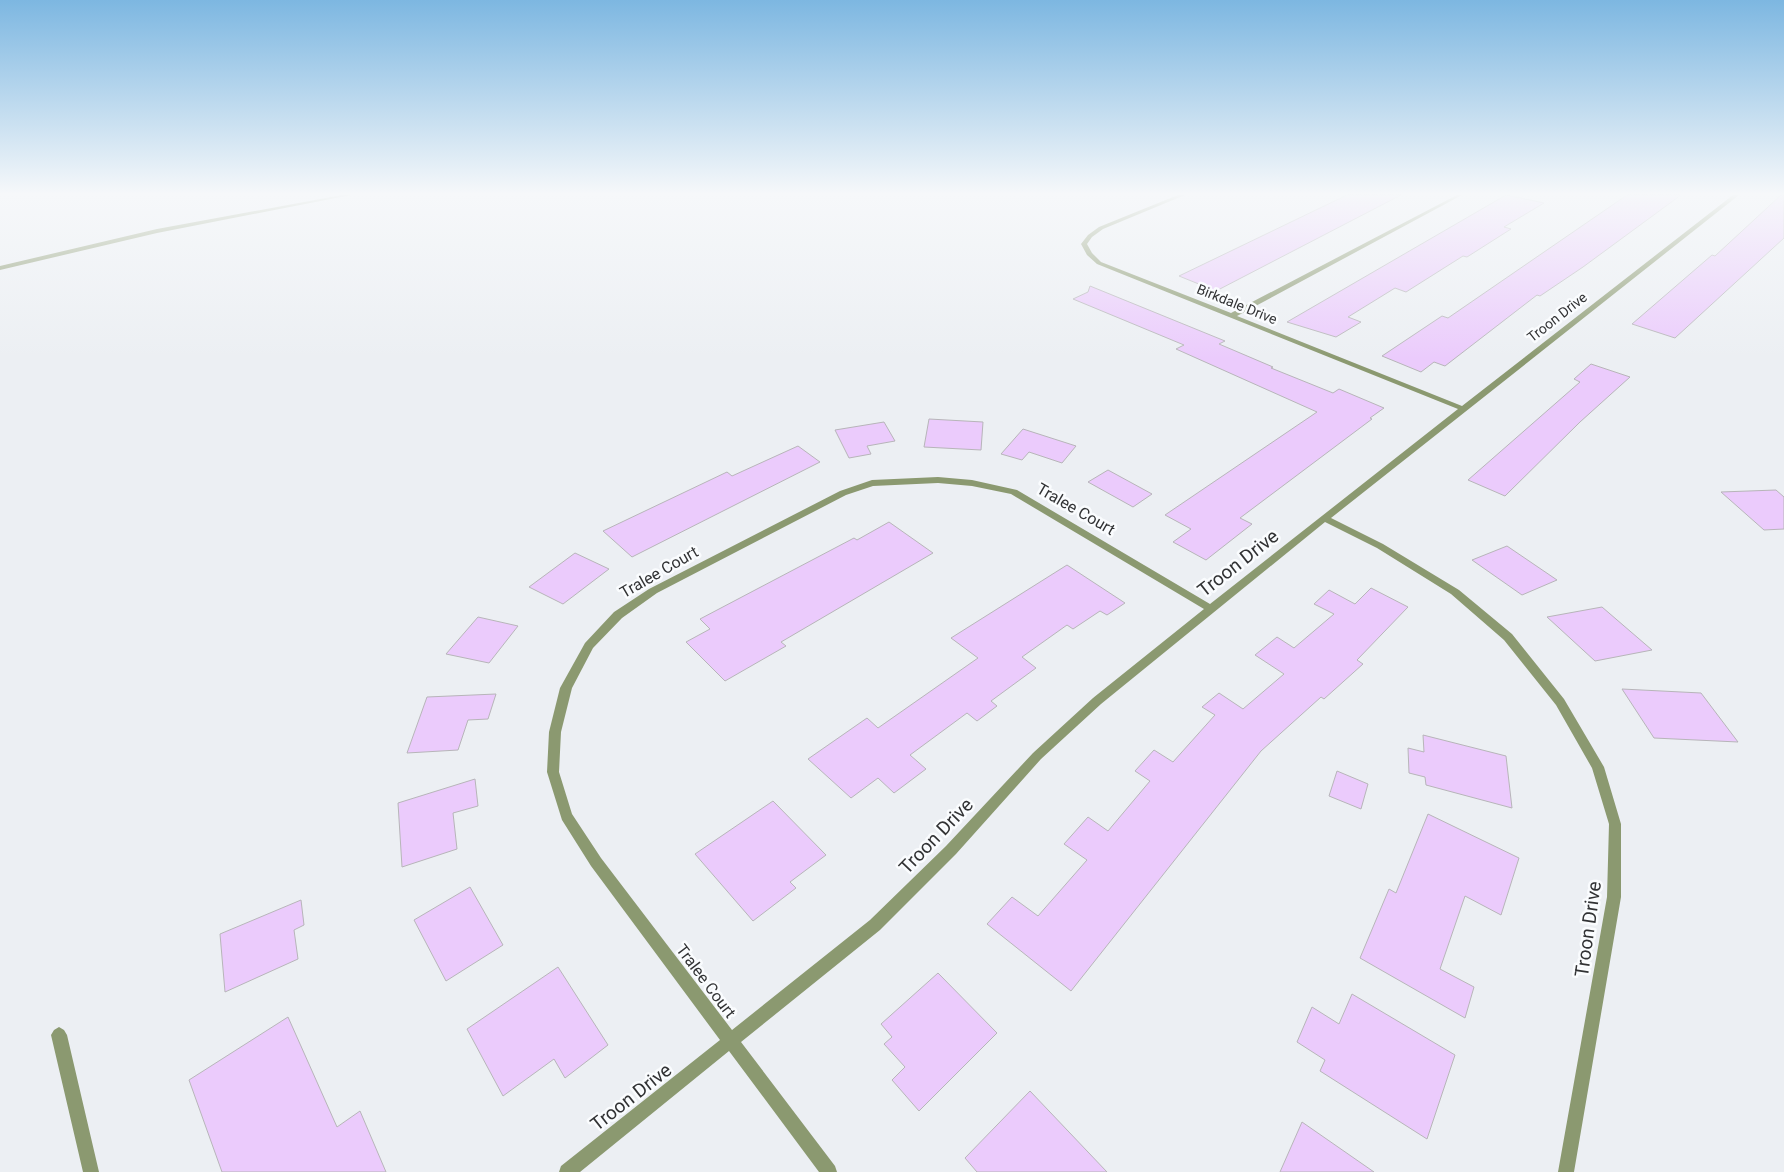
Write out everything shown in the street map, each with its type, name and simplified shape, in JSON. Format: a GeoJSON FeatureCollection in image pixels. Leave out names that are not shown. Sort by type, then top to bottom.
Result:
{"type":"FeatureCollection","features":[{"type":"Feature","properties":{"kind":"street"},"geometry":{"type":"LineString","coordinates":[[0,268],[78,250]]}},
{"type":"Feature","properties":{"kind":"street","name":"Birkdale Drive"},"geometry":{"type":"LineString","coordinates":[[1087,250],[1099,263],[1464,409]]}},
{"type":"Feature","properties":{"kind":"street"},"geometry":{"type":"LineString","coordinates":[[1233,315],[1356,250]]}},
{"type":"Feature","properties":{"kind":"street","name":"Troon Drive"},"geometry":{"type":"LineString","coordinates":[[567,1172],[875,925],[951,850],[1037,756],[1097,700],[1666,250]]}},
{"type":"Feature","properties":{"kind":"street","name":"Tralee Court"},"geometry":{"type":"LineString","coordinates":[[829,1172],[581,839],[566,816],[553,772],[556,732],[566,688],[589,646],[618,615],[653,591],[843,493],[872,483],[938,480],[972,483],[1014,492],[1211,608]]}},
{"type":"Feature","properties":{"kind":"street","name":"Troon Drive"},"geometry":{"type":"LineString","coordinates":[[1326,519],[1380,546],[1455,592],[1508,636],[1560,702],[1598,767],[1615,824],[1614,897],[1566,1172]]}},
{"type":"Feature","properties":{"kind":"street"},"geometry":{"type":"LineString","coordinates":[[59,1035],[91,1172]]}},
{"type":"Feature","properties":{"kind":"building"},"geometry":{"type":"Polygon","coordinates":[[[1234,250],[1296,250],[1216,291],[1179,276],[1234,250]]]}},
{"type":"Feature","properties":{"kind":"building"},"geometry":{"type":"Polygon","coordinates":[[[1412,250],[1478,250],[1467,257],[1463,256],[1406,292],[1395,288],[1348,317],[1361,322],[1336,337],[1287,322],[1412,250]]]}},
{"type":"Feature","properties":{"kind":"building"},"geometry":{"type":"Polygon","coordinates":[[[1547,250],[1607,250],[1540,296],[1537,295],[1445,366],[1434,362],[1421,372],[1382,356],[1442,316],[1448,318],[1547,250]]]}},
{"type":"Feature","properties":{"kind":"building"},"geometry":{"type":"Polygon","coordinates":[[[1722,250],[1771,250],[1675,338],[1632,324],[1712,255],[1715,256],[1722,250]]]}},
{"type":"Feature","properties":{"kind":"building"},"geometry":{"type":"Polygon","coordinates":[[[1090,286],[1225,341],[1219,344],[1273,367],[1271,368],[1333,393],[1339,389],[1384,408],[1240,518],[1252,524],[1206,560],[1173,542],[1191,529],[1165,515],[1317,412],[1176,349],[1184,345],[1073,299],[1088,292],[1090,286]]]}},
{"type":"Feature","properties":{"kind":"building"},"geometry":{"type":"Polygon","coordinates":[[[1591,364],[1630,377],[1580,422],[1505,496],[1468,480],[1580,382],[1574,379],[1591,364]]]}},
{"type":"Feature","properties":{"kind":"building"},"geometry":{"type":"Polygon","coordinates":[[[929,419],[983,422],[981,450],[924,447],[929,419]]]}},
{"type":"Feature","properties":{"kind":"building"},"geometry":{"type":"Polygon","coordinates":[[[884,422],[895,441],[867,446],[871,454],[849,458],[835,430],[884,422]]]}},
{"type":"Feature","properties":{"kind":"building"},"geometry":{"type":"Polygon","coordinates":[[[1023,429],[1076,446],[1062,463],[1029,452],[1022,460],[1001,454],[1023,429]]]}},
{"type":"Feature","properties":{"kind":"building"},"geometry":{"type":"Polygon","coordinates":[[[798,446],[820,462],[632,557],[603,531],[727,472],[732,476],[798,446]]]}},
{"type":"Feature","properties":{"kind":"building"},"geometry":{"type":"Polygon","coordinates":[[[1108,470],[1152,494],[1133,507],[1088,482],[1108,470]]]}},
{"type":"Feature","properties":{"kind":"building"},"geometry":{"type":"Polygon","coordinates":[[[1776,490],[1784,497],[1784,529],[1764,530],[1721,492],[1776,490]]]}},
{"type":"Feature","properties":{"kind":"building"},"geometry":{"type":"Polygon","coordinates":[[[889,522],[933,553],[781,642],[786,646],[725,681],[686,642],[710,629],[700,619],[854,538],[857,540],[889,522]]]}},
{"type":"Feature","properties":{"kind":"building"},"geometry":{"type":"Polygon","coordinates":[[[1507,546],[1557,580],[1522,595],[1472,560],[1507,546]]]}},
{"type":"Feature","properties":{"kind":"building"},"geometry":{"type":"Polygon","coordinates":[[[575,553],[609,569],[563,604],[529,587],[575,553]]]}},
{"type":"Feature","properties":{"kind":"building"},"geometry":{"type":"Polygon","coordinates":[[[1067,565],[1125,603],[1107,615],[1100,611],[1073,629],[1067,625],[1022,657],[1036,668],[991,701],[997,706],[977,721],[967,713],[910,755],[926,769],[894,793],[878,778],[851,798],[808,759],[867,718],[878,728],[978,658],[951,638],[1067,565]]]}},
{"type":"Feature","properties":{"kind":"building"},"geometry":{"type":"Polygon","coordinates":[[[1371,588],[1408,607],[1357,660],[1363,664],[1324,699],[1321,697],[1261,751],[1071,991],[987,924],[1012,897],[1038,916],[1087,860],[1064,844],[1088,817],[1108,831],[1150,781],[1135,771],[1154,750],[1173,762],[1215,715],[1202,707],[1219,693],[1243,709],[1284,674],[1255,655],[1277,637],[1294,648],[1334,614],[1314,604],[1329,590],[1355,604],[1371,588]]]}},
{"type":"Feature","properties":{"kind":"building"},"geometry":{"type":"Polygon","coordinates":[[[1602,607],[1652,650],[1595,661],[1547,617],[1602,607]]]}},
{"type":"Feature","properties":{"kind":"building"},"geometry":{"type":"Polygon","coordinates":[[[478,617],[518,626],[489,663],[446,654],[478,617]]]}},
{"type":"Feature","properties":{"kind":"building"},"geometry":{"type":"Polygon","coordinates":[[[1622,689],[1701,693],[1738,742],[1654,738],[1622,689]]]}},
{"type":"Feature","properties":{"kind":"building"},"geometry":{"type":"Polygon","coordinates":[[[496,694],[488,719],[468,720],[458,750],[407,753],[427,697],[496,694]]]}},
{"type":"Feature","properties":{"kind":"building"},"geometry":{"type":"Polygon","coordinates":[[[1423,735],[1506,756],[1512,808],[1426,785],[1425,777],[1409,773],[1408,748],[1424,752],[1423,735]]]}},
{"type":"Feature","properties":{"kind":"building"},"geometry":{"type":"Polygon","coordinates":[[[1337,771],[1368,784],[1361,809],[1329,796],[1337,771]]]}},
{"type":"Feature","properties":{"kind":"building"},"geometry":{"type":"Polygon","coordinates":[[[475,779],[478,806],[453,813],[457,849],[402,867],[398,803],[475,779]]]}},
{"type":"Feature","properties":{"kind":"building"},"geometry":{"type":"Polygon","coordinates":[[[773,801],[826,855],[790,882],[796,888],[753,921],[695,854],[773,801]]]}},
{"type":"Feature","properties":{"kind":"building"},"geometry":{"type":"Polygon","coordinates":[[[1428,814],[1519,858],[1501,915],[1465,896],[1440,969],[1474,987],[1465,1018],[1360,958],[1389,889],[1396,893],[1428,814]]]}},
{"type":"Feature","properties":{"kind":"building"},"geometry":{"type":"Polygon","coordinates":[[[470,887],[503,945],[446,981],[414,920],[470,887]]]}},
{"type":"Feature","properties":{"kind":"building"},"geometry":{"type":"Polygon","coordinates":[[[301,900],[304,925],[294,930],[298,959],[225,992],[220,934],[301,900]]]}},
{"type":"Feature","properties":{"kind":"building"},"geometry":{"type":"Polygon","coordinates":[[[558,967],[608,1045],[565,1078],[554,1059],[503,1096],[467,1029],[558,967]]]}},
{"type":"Feature","properties":{"kind":"building"},"geometry":{"type":"Polygon","coordinates":[[[938,973],[997,1033],[919,1111],[892,1080],[905,1067],[884,1044],[892,1037],[881,1024],[938,973]]]}},
{"type":"Feature","properties":{"kind":"building"},"geometry":{"type":"Polygon","coordinates":[[[1352,994],[1455,1055],[1427,1139],[1320,1071],[1325,1060],[1297,1042],[1312,1007],[1339,1024],[1352,994]]]}},
{"type":"Feature","properties":{"kind":"building"},"geometry":{"type":"Polygon","coordinates":[[[288,1017],[337,1127],[360,1111],[386,1172],[222,1172],[189,1080],[288,1017]]]}},
{"type":"Feature","properties":{"kind":"building"},"geometry":{"type":"Polygon","coordinates":[[[1030,1091],[1107,1172],[977,1172],[965,1158],[1030,1091]]]}},
{"type":"Feature","properties":{"kind":"building"},"geometry":{"type":"Polygon","coordinates":[[[1302,1122],[1374,1172],[1280,1172],[1302,1122]]]}}]}
